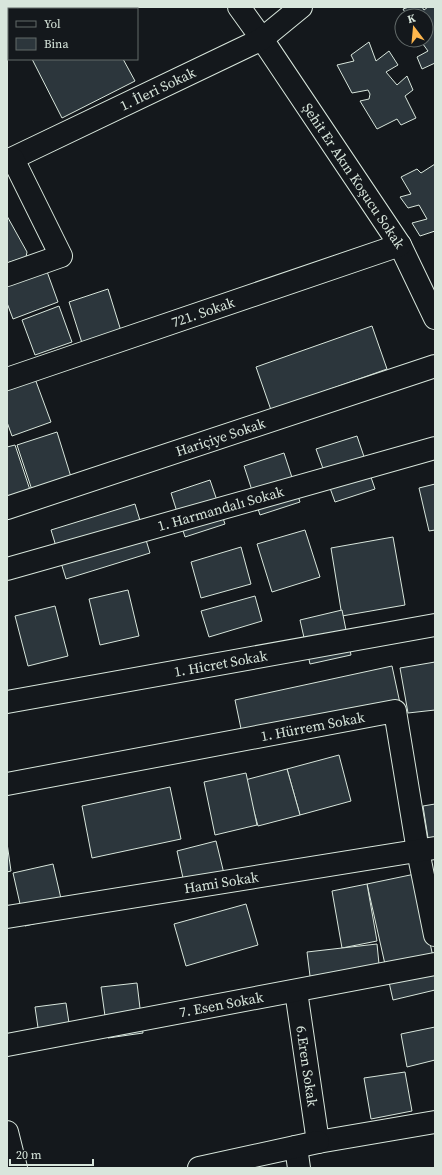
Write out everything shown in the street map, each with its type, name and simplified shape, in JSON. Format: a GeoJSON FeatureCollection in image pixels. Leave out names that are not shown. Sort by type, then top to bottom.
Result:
{"type":"FeatureCollection","features":[{"type":"Feature","properties":{"kind":"street","name":"Şehit Er Akın Koşucu Sokak"},"geometry":{"type":"LineString","coordinates":[[239,7],[400,245],[435,318]]}},
{"type":"Feature","properties":{"kind":"street","name":"1. İleri Sokak"},"geometry":{"type":"LineString","coordinates":[[10,160],[262,39],[302,7]]}},
{"type":"Feature","properties":{"kind":"street"},"geometry":{"type":"LineString","coordinates":[[7,275],[61,256],[10,160]]}},
{"type":"Feature","properties":{"kind":"street","name":"721. Sokak"},"geometry":{"type":"LineString","coordinates":[[7,379],[400,245]]}},
{"type":"Feature","properties":{"kind":"street","name":"Hariçiye Sokak"},"geometry":{"type":"LineString","coordinates":[[7,508],[435,366]]}},
{"type":"Feature","properties":{"kind":"street","name":"1. Harmandalı Sokak"},"geometry":{"type":"LineString","coordinates":[[7,569],[435,448]]}},
{"type":"Feature","properties":{"kind":"street","name":"1. Hicret Sokak"},"geometry":{"type":"LineString","coordinates":[[7,702],[435,625]]}},
{"type":"Feature","properties":{"kind":"street","name":"1. Hürrem Sokak"},"geometry":{"type":"LineString","coordinates":[[7,784],[395,711],[426,849],[435,935]]}},
{"type":"Feature","properties":{"kind":"street","name":"Hami Sokak"},"geometry":{"type":"LineString","coordinates":[[7,917],[426,849]]}},
{"type":"Feature","properties":{"kind":"street","name":"7. Esen Sokak"},"geometry":{"type":"LineString","coordinates":[[7,1045],[435,964]]}},
{"type":"Feature","properties":{"kind":"street","name":"6.Eren Sokak"},"geometry":{"type":"LineString","coordinates":[[296,991],[318,1142]]}},
{"type":"Feature","properties":{"kind":"street"},"geometry":{"type":"LineString","coordinates":[[199,1168],[297,1158],[318,1142],[435,1122]]}},
{"type":"Feature","properties":{"kind":"street"},"geometry":{"type":"LineString","coordinates":[[7,1132],[16,1168]]}},
{"type":"Feature","properties":{"kind":"building"},"geometry":{"type":"Polygon","coordinates":[[[422,7],[423,8],[406,8],[422,7]]]}},
{"type":"Feature","properties":{"kind":"building"},"geometry":{"type":"Polygon","coordinates":[[[435,7],[435,63],[422,69],[417,57],[428,51],[426,48],[434,48],[434,8],[427,8],[435,7]]]}},
{"type":"Feature","properties":{"kind":"building"},"geometry":{"type":"Polygon","coordinates":[[[369,42],[376,61],[389,51],[398,65],[386,72],[397,85],[407,76],[413,90],[405,96],[416,118],[401,125],[397,119],[377,129],[360,101],[369,99],[370,94],[368,90],[352,93],[337,65],[354,61],[351,55],[369,42]]]}},
{"type":"Feature","properties":{"kind":"building"},"geometry":{"type":"Polygon","coordinates":[[[33,60],[124,60],[135,81],[62,118],[33,60]]]}},
{"type":"Feature","properties":{"kind":"building"},"geometry":{"type":"Polygon","coordinates":[[[435,164],[435,231],[420,236],[412,223],[427,219],[419,205],[408,208],[400,197],[411,194],[401,177],[417,169],[421,173],[435,164]]]}},
{"type":"Feature","properties":{"kind":"building"},"geometry":{"type":"Polygon","coordinates":[[[7,216],[27,252],[26,257],[7,263],[7,216]]]}},
{"type":"Feature","properties":{"kind":"building"},"geometry":{"type":"Polygon","coordinates":[[[45,266],[58,302],[13,319],[7,303],[7,280],[45,266]]]}},
{"type":"Feature","properties":{"kind":"building"},"geometry":{"type":"Polygon","coordinates":[[[108,289],[121,331],[82,343],[69,302],[108,289]]]}},
{"type":"Feature","properties":{"kind":"building"},"geometry":{"type":"Polygon","coordinates":[[[59,306],[72,342],[35,355],[22,320],[59,306]]]}},
{"type":"Feature","properties":{"kind":"building"},"geometry":{"type":"Polygon","coordinates":[[[372,326],[387,369],[271,410],[256,367],[372,326]]]}},
{"type":"Feature","properties":{"kind":"building"},"geometry":{"type":"Polygon","coordinates":[[[34,376],[51,422],[12,436],[7,422],[7,385],[34,376]]]}},
{"type":"Feature","properties":{"kind":"building"},"geometry":{"type":"Polygon","coordinates":[[[57,432],[71,477],[32,490],[17,445],[57,432]]]}},
{"type":"Feature","properties":{"kind":"building"},"geometry":{"type":"Polygon","coordinates":[[[357,436],[375,489],[335,502],[316,449],[357,436]]]}},
{"type":"Feature","properties":{"kind":"building"},"geometry":{"type":"Polygon","coordinates":[[[15,445],[30,490],[7,497],[7,447],[15,445]]]}},
{"type":"Feature","properties":{"kind":"building"},"geometry":{"type":"Polygon","coordinates":[[[284,453],[300,502],[260,515],[244,466],[284,453]]]}},
{"type":"Feature","properties":{"kind":"building"},"geometry":{"type":"Polygon","coordinates":[[[210,480],[225,524],[185,537],[171,493],[210,480]]]}},
{"type":"Feature","properties":{"kind":"building"},"geometry":{"type":"Polygon","coordinates":[[[435,484],[435,530],[429,531],[419,488],[435,484]]]}},
{"type":"Feature","properties":{"kind":"building"},"geometry":{"type":"Polygon","coordinates":[[[135,504],[150,553],[66,579],[51,530],[135,504]]]}},
{"type":"Feature","properties":{"kind":"building"},"geometry":{"type":"Polygon","coordinates":[[[305,530],[320,577],[272,592],[257,544],[305,530]]]}},
{"type":"Feature","properties":{"kind":"building"},"geometry":{"type":"Polygon","coordinates":[[[393,537],[405,605],[342,616],[331,548],[393,537]]]}},
{"type":"Feature","properties":{"kind":"building"},"geometry":{"type":"Polygon","coordinates":[[[241,547],[251,584],[201,598],[191,562],[241,547]]]}},
{"type":"Feature","properties":{"kind":"building"},"geometry":{"type":"Polygon","coordinates":[[[128,590],[139,636],[100,645],[89,599],[128,590]]]}},
{"type":"Feature","properties":{"kind":"building"},"geometry":{"type":"Polygon","coordinates":[[[255,596],[262,621],[209,637],[201,611],[255,596]]]}},
{"type":"Feature","properties":{"kind":"building"},"geometry":{"type":"Polygon","coordinates":[[[55,606],[68,656],[28,666],[15,616],[55,606]]]}},
{"type":"Feature","properties":{"kind":"building"},"geometry":{"type":"Polygon","coordinates":[[[342,610],[351,655],[310,664],[300,620],[342,610]]]}},
{"type":"Feature","properties":{"kind":"building"},"geometry":{"type":"Polygon","coordinates":[[[435,662],[435,710],[408,713],[400,668],[435,662]]]}},
{"type":"Feature","properties":{"kind":"building"},"geometry":{"type":"Polygon","coordinates":[[[392,666],[401,708],[244,743],[235,700],[392,666]]]}},
{"type":"Feature","properties":{"kind":"building"},"geometry":{"type":"Polygon","coordinates":[[[339,755],[351,801],[300,815],[287,769],[339,755]]]}},
{"type":"Feature","properties":{"kind":"building"},"geometry":{"type":"Polygon","coordinates":[[[287,769],[300,815],[258,826],[245,780],[287,769]]]}},
{"type":"Feature","properties":{"kind":"building"},"geometry":{"type":"Polygon","coordinates":[[[246,773],[257,825],[215,835],[204,782],[246,773]]]}},
{"type":"Feature","properties":{"kind":"building"},"geometry":{"type":"Polygon","coordinates":[[[170,787],[181,839],[92,858],[82,806],[170,787]]]}},
{"type":"Feature","properties":{"kind":"building"},"geometry":{"type":"Polygon","coordinates":[[[435,804],[435,856],[431,857],[423,806],[435,804]]]}},
{"type":"Feature","properties":{"kind":"building"},"geometry":{"type":"Polygon","coordinates":[[[216,841],[227,886],[187,896],[177,851],[216,841]]]}},
{"type":"Feature","properties":{"kind":"building"},"geometry":{"type":"Polygon","coordinates":[[[7,843],[11,871],[7,872],[7,843]]]}},
{"type":"Feature","properties":{"kind":"building"},"geometry":{"type":"Polygon","coordinates":[[[53,864],[65,916],[25,926],[13,873],[53,864]]]}},
{"type":"Feature","properties":{"kind":"building"},"geometry":{"type":"Polygon","coordinates":[[[415,874],[435,966],[435,990],[393,1000],[367,884],[415,874]]]}},
{"type":"Feature","properties":{"kind":"building"},"geometry":{"type":"Polygon","coordinates":[[[367,884],[377,941],[342,948],[332,891],[367,884]]]}},
{"type":"Feature","properties":{"kind":"building"},"geometry":{"type":"Polygon","coordinates":[[[246,904],[258,945],[186,966],[174,924],[246,904]]]}},
{"type":"Feature","properties":{"kind":"building"},"geometry":{"type":"Polygon","coordinates":[[[377,944],[381,984],[312,992],[307,952],[377,944]]]}},
{"type":"Feature","properties":{"kind":"building"},"geometry":{"type":"Polygon","coordinates":[[[137,983],[143,1033],[108,1038],[101,987],[137,983]]]}},
{"type":"Feature","properties":{"kind":"building"},"geometry":{"type":"Polygon","coordinates":[[[66,1003],[72,1043],[41,1048],[35,1007],[66,1003]]]}},
{"type":"Feature","properties":{"kind":"building"},"geometry":{"type":"Polygon","coordinates":[[[435,1027],[435,1060],[407,1067],[401,1034],[435,1027]]]}},
{"type":"Feature","properties":{"kind":"building"},"geometry":{"type":"Polygon","coordinates":[[[405,1072],[412,1111],[371,1119],[364,1078],[405,1072]]]}}]}
